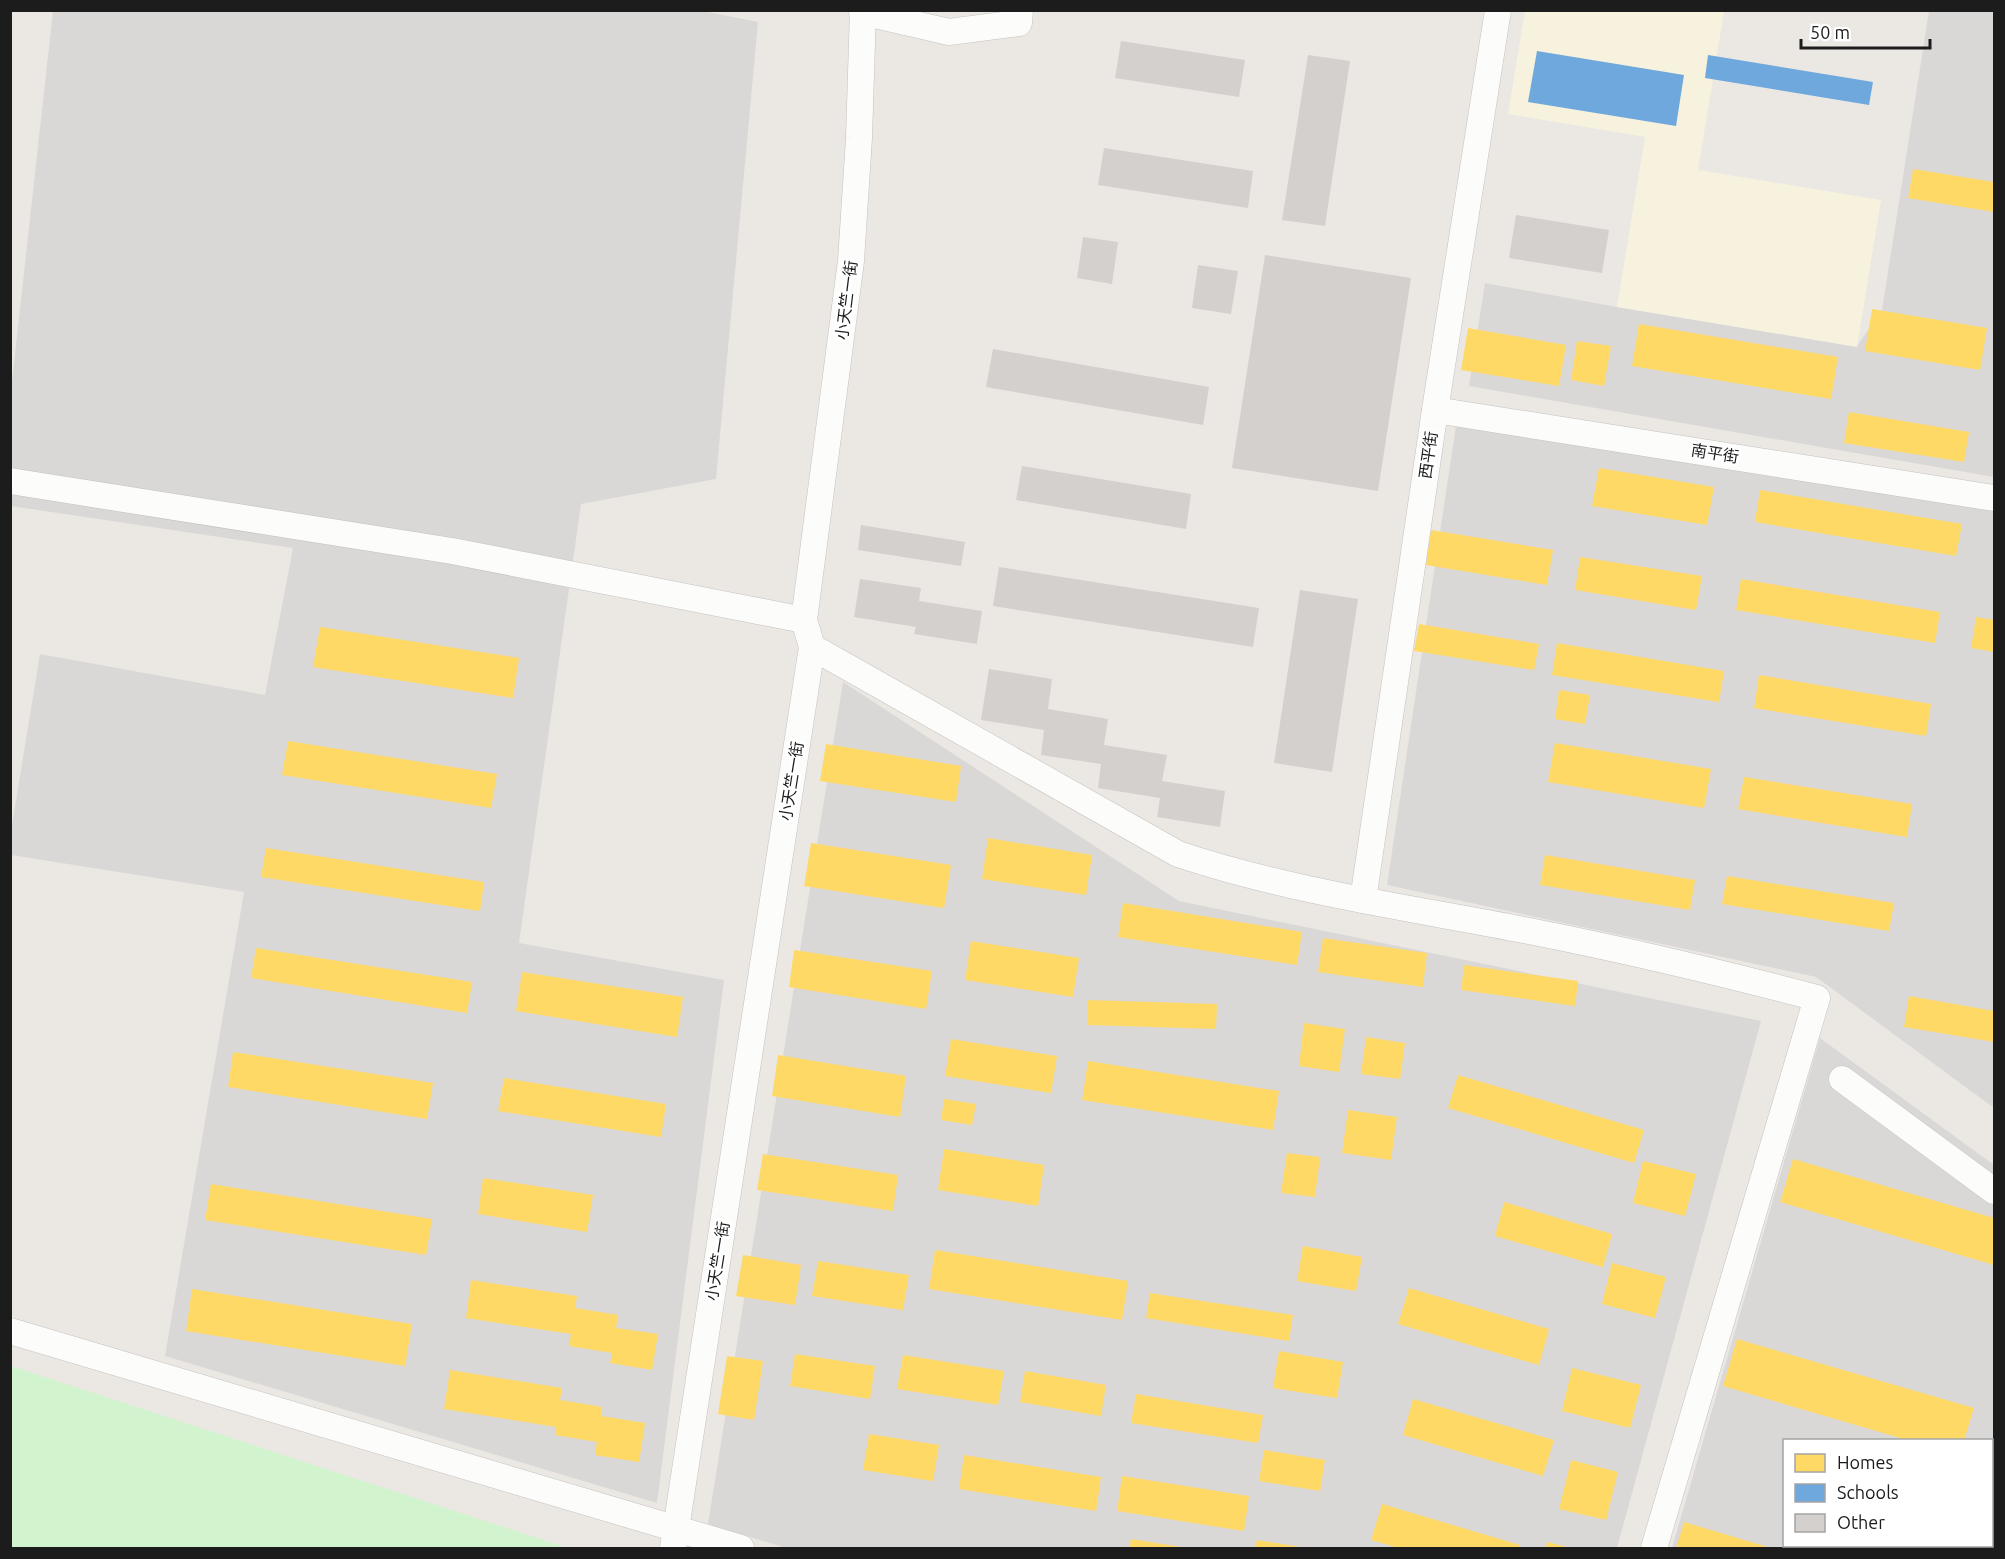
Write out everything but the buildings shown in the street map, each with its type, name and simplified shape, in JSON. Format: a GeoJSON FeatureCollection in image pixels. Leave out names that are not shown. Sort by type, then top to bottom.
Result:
{"type":"FeatureCollection","features":[{"type":"Feature","properties":{"kind":"street"},"geometry":{"type":"LineString","coordinates":[[862,11],[949,32],[1019,23],[1020,10]]}},
{"type":"Feature","properties":{"kind":"street","name":"西平街"},"geometry":{"type":"LineString","coordinates":[[1363,900],[1435,410],[1498,10]]}},
{"type":"Feature","properties":{"kind":"street","name":"小天竺一街"},"geometry":{"type":"LineString","coordinates":[[674,1539],[812,647],[804,620],[851,261],[859,138],[862,11]]}},
{"type":"Feature","properties":{"kind":"street","name":"南平街"},"geometry":{"type":"LineString","coordinates":[[1435,410],[1995,498]]}},
{"type":"Feature","properties":{"kind":"street"},"geometry":{"type":"LineString","coordinates":[[10,481],[452,551],[804,620]]}},
{"type":"Feature","properties":{"kind":"street"},"geometry":{"type":"LineString","coordinates":[[812,647],[1178,854],[1221,868],[1363,900],[1531,931],[1723,974],[1817,998],[1654,1548]]}},
{"type":"Feature","properties":{"kind":"street"},"geometry":{"type":"LineString","coordinates":[[1842,1079],[1995,1191]]}},
{"type":"Feature","properties":{"kind":"street"},"geometry":{"type":"LineString","coordinates":[[10,1331],[674,1539],[741,1548]]}},
{"type":"Feature","properties":{"kind":"shaded area"},"geometry":{"type":"Polygon","coordinates":[[[698,10],[758,22],[716,479],[581,504],[519,943],[724,980],[657,1503],[165,1356],[244,892],[11,855],[11,831],[40,654],[265,695],[293,548],[11,506],[11,390],[53,11],[698,10]]]}},
{"type":"Feature","properties":{"kind":"shaded area"},"geometry":{"type":"Polygon","coordinates":[[[1525,11],[1724,11],[1698,170],[1881,200],[1857,347],[1617,307],[1645,137],[1508,114],[1525,11]]]}},
{"type":"Feature","properties":{"kind":"shaded area"},"geometry":{"type":"Polygon","coordinates":[[[1929,11],[1994,11],[1994,477],[1469,386],[1485,283],[1857,346],[1882,310],[1929,11]]]}},
{"type":"Feature","properties":{"kind":"shaded area"},"geometry":{"type":"Polygon","coordinates":[[[1457,419],[1994,507],[1994,1108],[1816,977],[1387,885],[1457,419]]]}},
{"type":"Feature","properties":{"kind":"shaded area"},"geometry":{"type":"Polygon","coordinates":[[[843,682],[1179,901],[1761,1021],[1617,1548],[786,1548],[708,1524],[843,682]]]}},
{"type":"Feature","properties":{"kind":"shaded area"},"geometry":{"type":"Polygon","coordinates":[[[1820,1038],[1994,1165],[1994,1548],[1672,1548],[1820,1038]]]}},
{"type":"Feature","properties":{"kind":"green space"},"geometry":{"type":"Polygon","coordinates":[[[11,1366],[568,1548],[11,1548],[11,1366]]]}}]}
